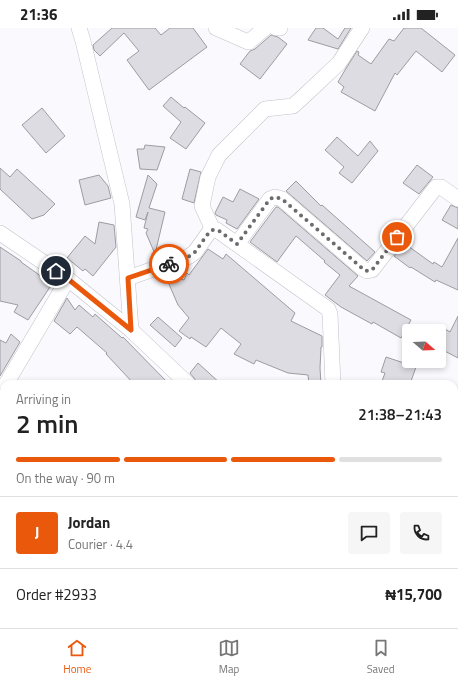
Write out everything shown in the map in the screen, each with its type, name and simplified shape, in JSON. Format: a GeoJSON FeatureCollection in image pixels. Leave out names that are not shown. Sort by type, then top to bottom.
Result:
{"type":"FeatureCollection","features":[{"type":"Feature","properties":{"kind":"street"},"geometry":{"type":"LineString","coordinates":[[79,28],[122,204],[131,330]]}},
{"type":"Feature","properties":{"kind":"street"},"geometry":{"type":"LineString","coordinates":[[216,28],[248,42],[265,28]]}},
{"type":"Feature","properties":{"kind":"street"},"geometry":{"type":"LineString","coordinates":[[213,230],[202,206],[208,178],[218,155],[266,109],[293,106],[339,63],[362,28]]}},
{"type":"Feature","properties":{"kind":"street"},"geometry":{"type":"LineString","coordinates":[[237,244],[270,199],[275,197],[282,199],[362,268],[366,271],[372,270],[436,188],[441,187],[458,199]]}},
{"type":"Feature","properties":{"kind":"street"},"geometry":{"type":"LineString","coordinates":[[128,278],[188,257],[195,252],[210,231],[218,230],[328,309],[330,314],[333,380]]}},
{"type":"Feature","properties":{"kind":"street"},"geometry":{"type":"LineString","coordinates":[[0,233],[68,279],[131,330],[184,380]]}},
{"type":"Feature","properties":{"kind":"street"},"geometry":{"type":"LineString","coordinates":[[8,380],[68,279]]}},
{"type":"Feature","properties":{"kind":"building"},"geometry":{"type":"Polygon","coordinates":[[[112,28],[155,28],[161,35],[170,28],[193,28],[207,47],[149,90],[127,60],[139,51],[124,33],[100,56],[94,50],[93,45],[112,28]]]}},
{"type":"Feature","properties":{"kind":"building"},"geometry":{"type":"Polygon","coordinates":[[[316,28],[323,28],[338,39],[345,28],[351,28],[338,49],[308,40],[316,28]]]}},
{"type":"Feature","properties":{"kind":"building"},"geometry":{"type":"Polygon","coordinates":[[[404,28],[421,28],[455,55],[442,72],[416,51],[397,75],[395,73],[375,111],[341,92],[344,87],[338,82],[357,51],[359,52],[358,55],[371,64],[389,39],[394,41],[404,28]]]}},
{"type":"Feature","properties":{"kind":"building"},"geometry":{"type":"Polygon","coordinates":[[[271,35],[278,37],[287,44],[260,79],[240,64],[250,51],[255,49],[271,35]]]}},
{"type":"Feature","properties":{"kind":"building"},"geometry":{"type":"Polygon","coordinates":[[[171,97],[205,123],[186,149],[170,138],[181,122],[163,106],[171,97]]]}},
{"type":"Feature","properties":{"kind":"building"},"geometry":{"type":"Polygon","coordinates":[[[42,108],[65,136],[46,153],[22,125],[42,108]]]}},
{"type":"Feature","properties":{"kind":"building"},"geometry":{"type":"Polygon","coordinates":[[[337,137],[358,156],[370,141],[378,151],[352,183],[339,173],[344,167],[325,150],[337,137]]]}},
{"type":"Feature","properties":{"kind":"building"},"geometry":{"type":"Polygon","coordinates":[[[145,145],[165,147],[157,170],[140,169],[137,149],[144,149],[145,145]]]}},
{"type":"Feature","properties":{"kind":"building"},"geometry":{"type":"Polygon","coordinates":[[[417,165],[433,177],[419,194],[403,183],[417,165]]]}},
{"type":"Feature","properties":{"kind":"building"},"geometry":{"type":"Polygon","coordinates":[[[0,168],[10,177],[17,169],[55,204],[44,215],[32,219],[0,189],[0,168]]]}},
{"type":"Feature","properties":{"kind":"building"},"geometry":{"type":"Polygon","coordinates":[[[190,169],[201,172],[194,203],[182,199],[190,169]]]}},
{"type":"Feature","properties":{"kind":"building"},"geometry":{"type":"Polygon","coordinates":[[[99,175],[108,186],[111,198],[85,205],[79,180],[99,175]]]}},
{"type":"Feature","properties":{"kind":"building"},"geometry":{"type":"Polygon","coordinates":[[[148,175],[157,184],[149,208],[165,212],[155,254],[146,233],[148,229],[144,228],[148,212],[145,220],[136,217],[148,175]]]}},
{"type":"Feature","properties":{"kind":"building"},"geometry":{"type":"Polygon","coordinates":[[[296,181],[321,206],[322,205],[375,252],[367,261],[286,191],[296,181]]]}},
{"type":"Feature","properties":{"kind":"building"},"geometry":{"type":"Polygon","coordinates":[[[240,189],[259,199],[237,229],[226,223],[227,220],[216,215],[215,213],[223,197],[233,202],[240,189]]]}},
{"type":"Feature","properties":{"kind":"building"},"geometry":{"type":"Polygon","coordinates":[[[451,205],[458,208],[458,229],[442,220],[451,205]]]}},
{"type":"Feature","properties":{"kind":"building"},"geometry":{"type":"Polygon","coordinates":[[[276,207],[278,207],[358,276],[349,286],[411,320],[409,324],[402,324],[401,338],[373,322],[372,324],[341,307],[325,295],[340,275],[296,236],[277,262],[250,242],[276,207]]]}},
{"type":"Feature","properties":{"kind":"building"},"geometry":{"type":"Polygon","coordinates":[[[99,222],[114,225],[116,247],[93,276],[85,269],[83,271],[67,258],[85,236],[95,244],[99,222]]]}},
{"type":"Feature","properties":{"kind":"building"},"geometry":{"type":"Polygon","coordinates":[[[458,238],[458,290],[436,280],[435,282],[411,267],[410,268],[394,256],[404,243],[433,264],[434,262],[442,267],[458,238]]]}},
{"type":"Feature","properties":{"kind":"building"},"geometry":{"type":"Polygon","coordinates":[[[0,247],[52,284],[28,320],[14,312],[18,305],[0,301],[0,247]]]}},
{"type":"Feature","properties":{"kind":"building"},"geometry":{"type":"Polygon","coordinates":[[[208,249],[223,259],[226,254],[295,313],[291,321],[322,336],[321,380],[309,380],[308,375],[288,373],[256,360],[254,364],[234,354],[241,344],[221,328],[206,347],[191,337],[190,339],[179,331],[189,318],[178,305],[165,275],[167,274],[184,280],[187,273],[189,275],[208,249]]]}},
{"type":"Feature","properties":{"kind":"building"},"geometry":{"type":"Polygon","coordinates":[[[67,298],[75,310],[79,305],[93,317],[95,314],[122,338],[123,337],[165,380],[130,380],[106,354],[107,353],[77,327],[70,334],[54,321],[67,298]]]}},
{"type":"Feature","properties":{"kind":"building"},"geometry":{"type":"Polygon","coordinates":[[[458,316],[458,358],[446,352],[446,330],[450,332],[458,316]]]}},
{"type":"Feature","properties":{"kind":"building"},"geometry":{"type":"Polygon","coordinates":[[[158,317],[182,338],[175,347],[150,325],[158,317]]]}},
{"type":"Feature","properties":{"kind":"building"},"geometry":{"type":"Polygon","coordinates":[[[11,334],[20,342],[0,376],[0,340],[6,343],[11,334]]]}},
{"type":"Feature","properties":{"kind":"building"},"geometry":{"type":"Polygon","coordinates":[[[386,357],[402,362],[402,368],[416,368],[411,380],[382,380],[385,373],[381,372],[386,357]]]}},
{"type":"Feature","properties":{"kind":"building"},"geometry":{"type":"Polygon","coordinates":[[[198,363],[217,380],[195,380],[190,373],[198,363]]]}},
{"type":"Feature","properties":{"kind":"way so far"},"geometry":{"type":"LineString","coordinates":[[169,264],[188,257],[195,252],[210,231],[213,230],[218,230],[237,244],[270,199],[275,197],[282,199],[366,271],[372,270],[397,237]]}},
{"type":"Feature","properties":{"kind":"route"},"geometry":{"type":"LineString","coordinates":[[56,271],[131,330],[128,278],[169,264]]}}]}
